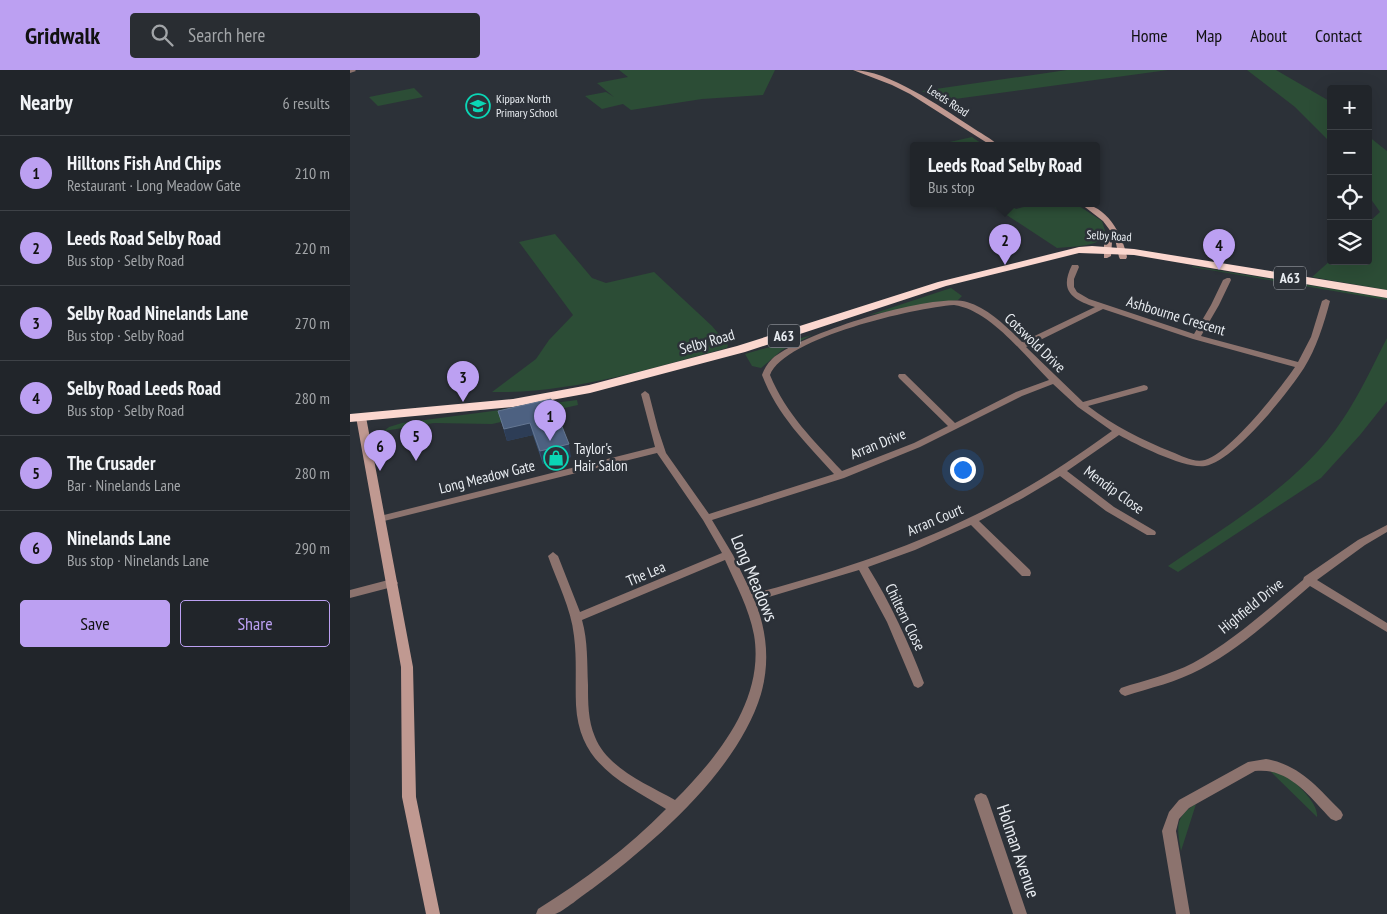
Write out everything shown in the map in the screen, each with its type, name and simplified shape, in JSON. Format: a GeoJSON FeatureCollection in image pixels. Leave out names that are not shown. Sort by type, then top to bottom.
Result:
{"type":"FeatureCollection","features":[{"type":"Feature","properties":{"kind":"highway","name":"Selby Road"},"geometry":{"type":"LineString","coordinates":[[355,417],[543,399],[590,389],[741,349],[942,284],[1064,254],[1108,253],[1153,256],[1387,294]]}},
{"type":"Feature","properties":{"kind":"main road","name":"Leeds Road"},"geometry":{"type":"LineString","coordinates":[[856,70],[878,76],[903,87],[990,142]]}},
{"type":"Feature","properties":{"kind":"main road"},"geometry":{"type":"LineString","coordinates":[[1089,207],[1107,219],[1121,243],[1122,254]]}},
{"type":"Feature","properties":{"kind":"main road"},"geometry":{"type":"LineString","coordinates":[[1108,253],[1108,242],[1115,234]]}},
{"type":"Feature","properties":{"kind":"main road"},"geometry":{"type":"LineString","coordinates":[[355,417],[380,519],[407,667],[409,797],[429,913]]}},
{"type":"Feature","properties":{"kind":"street","name":"Ashbourne Crescent"},"geometry":{"type":"LineString","coordinates":[[1075,267],[1068,283],[1072,291],[1080,298],[1101,307],[1196,337],[1301,366]]}},
{"type":"Feature","properties":{"kind":"street"},"geometry":{"type":"LineString","coordinates":[[1196,337],[1227,280]]}},
{"type":"Feature","properties":{"kind":"street","name":"Cotswold Drive"},"geometry":{"type":"LineString","coordinates":[[841,476],[802,433],[777,398],[766,375],[767,369],[775,360],[820,337],[863,321],[953,302],[964,304],[981,313],[1021,346],[1054,381],[1081,405],[1117,432],[1191,462],[1209,462],[1250,428],[1279,397],[1301,366],[1313,344],[1326,301]]}},
{"type":"Feature","properties":{"kind":"street"},"geometry":{"type":"LineString","coordinates":[[1021,346],[1101,307]]}},
{"type":"Feature","properties":{"kind":"street"},"geometry":{"type":"LineString","coordinates":[[902,376],[954,427]]}},
{"type":"Feature","properties":{"kind":"street","name":"Arran Drive"},"geometry":{"type":"LineString","coordinates":[[706,518],[776,498],[887,458],[954,427],[1015,394],[1054,381]]}},
{"type":"Feature","properties":{"kind":"street"},"geometry":{"type":"LineString","coordinates":[[1081,405],[1144,388]]}},
{"type":"Feature","properties":{"kind":"street","name":"Long Meadows"},"geometry":{"type":"LineString","coordinates":[[543,914],[602,875],[629,853],[708,775],[732,743],[749,711],[758,679],[761,649],[756,621],[748,599],[728,555],[660,449],[644,394]]}},
{"type":"Feature","properties":{"kind":"street","name":"Arran Court"},"geometry":{"type":"LineString","coordinates":[[748,599],[826,578],[934,537],[972,520],[1034,488],[1117,432]]}},
{"type":"Feature","properties":{"kind":"street","name":"Long Meadow Gate"},"geometry":{"type":"LineString","coordinates":[[380,519],[660,449]]}},
{"type":"Feature","properties":{"kind":"street","name":"Mendip Close"},"geometry":{"type":"LineString","coordinates":[[1060,471],[1110,509],[1151,533]]}},
{"type":"Feature","properties":{"kind":"street"},"geometry":{"type":"LineString","coordinates":[[972,520],[1026,573]]}},
{"type":"Feature","properties":{"kind":"street","name":"Highfield Drive"},"geometry":{"type":"LineString","coordinates":[[1125,691],[1178,674],[1215,655],[1308,580],[1352,548],[1387,528]]}},
{"type":"Feature","properties":{"kind":"street","name":"The Lea"},"geometry":{"type":"LineString","coordinates":[[576,618],[728,555]]}},
{"type":"Feature","properties":{"kind":"street"},"geometry":{"type":"LineString","coordinates":[[553,556],[576,618],[582,650],[585,729],[594,748],[604,761],[617,772],[676,808]]}},
{"type":"Feature","properties":{"kind":"street","name":"Chiltern Close"},"geometry":{"type":"LineString","coordinates":[[862,565],[883,600],[902,640],[918,683]]}},
{"type":"Feature","properties":{"kind":"street"},"geometry":{"type":"LineString","coordinates":[[1308,580],[1387,628]]}},
{"type":"Feature","properties":{"kind":"street"},"geometry":{"type":"LineString","coordinates":[[350,594],[392,583]]}},
{"type":"Feature","properties":{"kind":"street"},"geometry":{"type":"LineString","coordinates":[[1183,914],[1170,831],[1173,815],[1184,804],[1253,766],[1272,764],[1293,774],[1336,815]]}},
{"type":"Feature","properties":{"kind":"street","name":"Holman Avenue"},"geometry":{"type":"LineString","coordinates":[[981,799],[1020,914]]}},
{"type":"Feature","properties":{"kind":"green space"},"geometry":{"type":"Polygon","coordinates":[[[619,70],[775,70],[763,95],[702,99],[631,110],[623,104],[602,109],[585,96],[606,92],[614,97],[597,83],[628,77],[619,70]]]}},
{"type":"Feature","properties":{"kind":"green space"},"geometry":{"type":"Polygon","coordinates":[[[1067,70],[1168,70],[940,101],[922,91],[1067,70]]]}},
{"type":"Feature","properties":{"kind":"green space"},"geometry":{"type":"Polygon","coordinates":[[[1247,70],[1276,70],[1327,100],[1327,139],[1295,107],[1247,70]]]}},
{"type":"Feature","properties":{"kind":"green space"},"geometry":{"type":"Polygon","coordinates":[[[414,88],[423,97],[378,106],[369,97],[414,88]]]}},
{"type":"Feature","properties":{"kind":"green space"},"geometry":{"type":"Polygon","coordinates":[[[972,137],[979,142],[950,142],[972,137]]]}},
{"type":"Feature","properties":{"kind":"green space"},"geometry":{"type":"Polygon","coordinates":[[[1372,139],[1387,151],[1387,290],[1312,277],[1327,264],[1372,265],[1372,219],[1380,212],[1372,201],[1372,139]]]}},
{"type":"Feature","properties":{"kind":"green space"},"geometry":{"type":"Polygon","coordinates":[[[995,207],[1013,207],[1016,209],[1024,207],[1081,207],[1102,221],[1106,234],[1097,242],[1057,248],[995,207]]]}},
{"type":"Feature","properties":{"kind":"green space"},"geometry":{"type":"Polygon","coordinates":[[[555,234],[592,278],[606,283],[654,272],[712,326],[728,345],[727,348],[640,371],[581,384],[521,392],[492,392],[536,359],[549,340],[573,315],[519,242],[555,234]]]}},
{"type":"Feature","properties":{"kind":"green space"},"geometry":{"type":"Polygon","coordinates":[[[1192,267],[1387,298],[1387,300],[1192,267]]]}},
{"type":"Feature","properties":{"kind":"green space"},"geometry":{"type":"Polygon","coordinates":[[[951,288],[962,296],[958,300],[869,315],[951,288]]]}},
{"type":"Feature","properties":{"kind":"green space"},"geometry":{"type":"Polygon","coordinates":[[[812,335],[782,350],[761,368],[752,366],[745,354],[812,335]]]}},
{"type":"Feature","properties":{"kind":"green space"},"geometry":{"type":"Polygon","coordinates":[[[1387,338],[1387,401],[1360,435],[1321,478],[1178,572],[1168,566],[1263,501],[1306,463],[1326,442],[1343,419],[1361,390],[1387,338]]]}},
{"type":"Feature","properties":{"kind":"green space"},"geometry":{"type":"Polygon","coordinates":[[[577,400],[578,405],[492,424],[434,423],[384,431],[389,427],[402,423],[577,400]]]}},
{"type":"Feature","properties":{"kind":"green space"},"geometry":{"type":"Polygon","coordinates":[[[1268,769],[1285,776],[1301,789],[1315,806],[1317,817],[1268,769]]]}},
{"type":"Feature","properties":{"kind":"green space"},"geometry":{"type":"Polygon","coordinates":[[[1196,804],[1181,851],[1179,824],[1184,814],[1196,804]]]}},
{"type":"Feature","properties":{"kind":"building"},"geometry":{"type":"Polygon","coordinates":[[[551,399],[569,444],[540,451],[530,423],[504,429],[498,411],[551,399]]]}},
{"type":"Feature","properties":{"kind":"place","name":"Kippax North Primary School"},"geometry":{"type":"Point","coordinates":[478,106]}},
{"type":"Feature","properties":{"kind":"place","name":"Leeds Road Selby Road"},"geometry":{"type":"Point","coordinates":[1005,265]}},
{"type":"Feature","properties":{"kind":"place","name":"Selby Road Leeds Road"},"geometry":{"type":"Point","coordinates":[1219,270]}},
{"type":"Feature","properties":{"kind":"place","name":"Selby Road Ninelands Lane"},"geometry":{"type":"Point","coordinates":[463,402]}},
{"type":"Feature","properties":{"kind":"place","name":"Hilltons Fish And Chips"},"geometry":{"type":"Point","coordinates":[550,441]}},
{"type":"Feature","properties":{"kind":"place","name":"Taylor's Hair Salon"},"geometry":{"type":"Point","coordinates":[556,458]}},
{"type":"Feature","properties":{"kind":"place","name":"The Crusader"},"geometry":{"type":"Point","coordinates":[416,461]}},
{"type":"Feature","properties":{"kind":"place","name":"Ninelands Lane"},"geometry":{"type":"Point","coordinates":[380,471]}}]}
